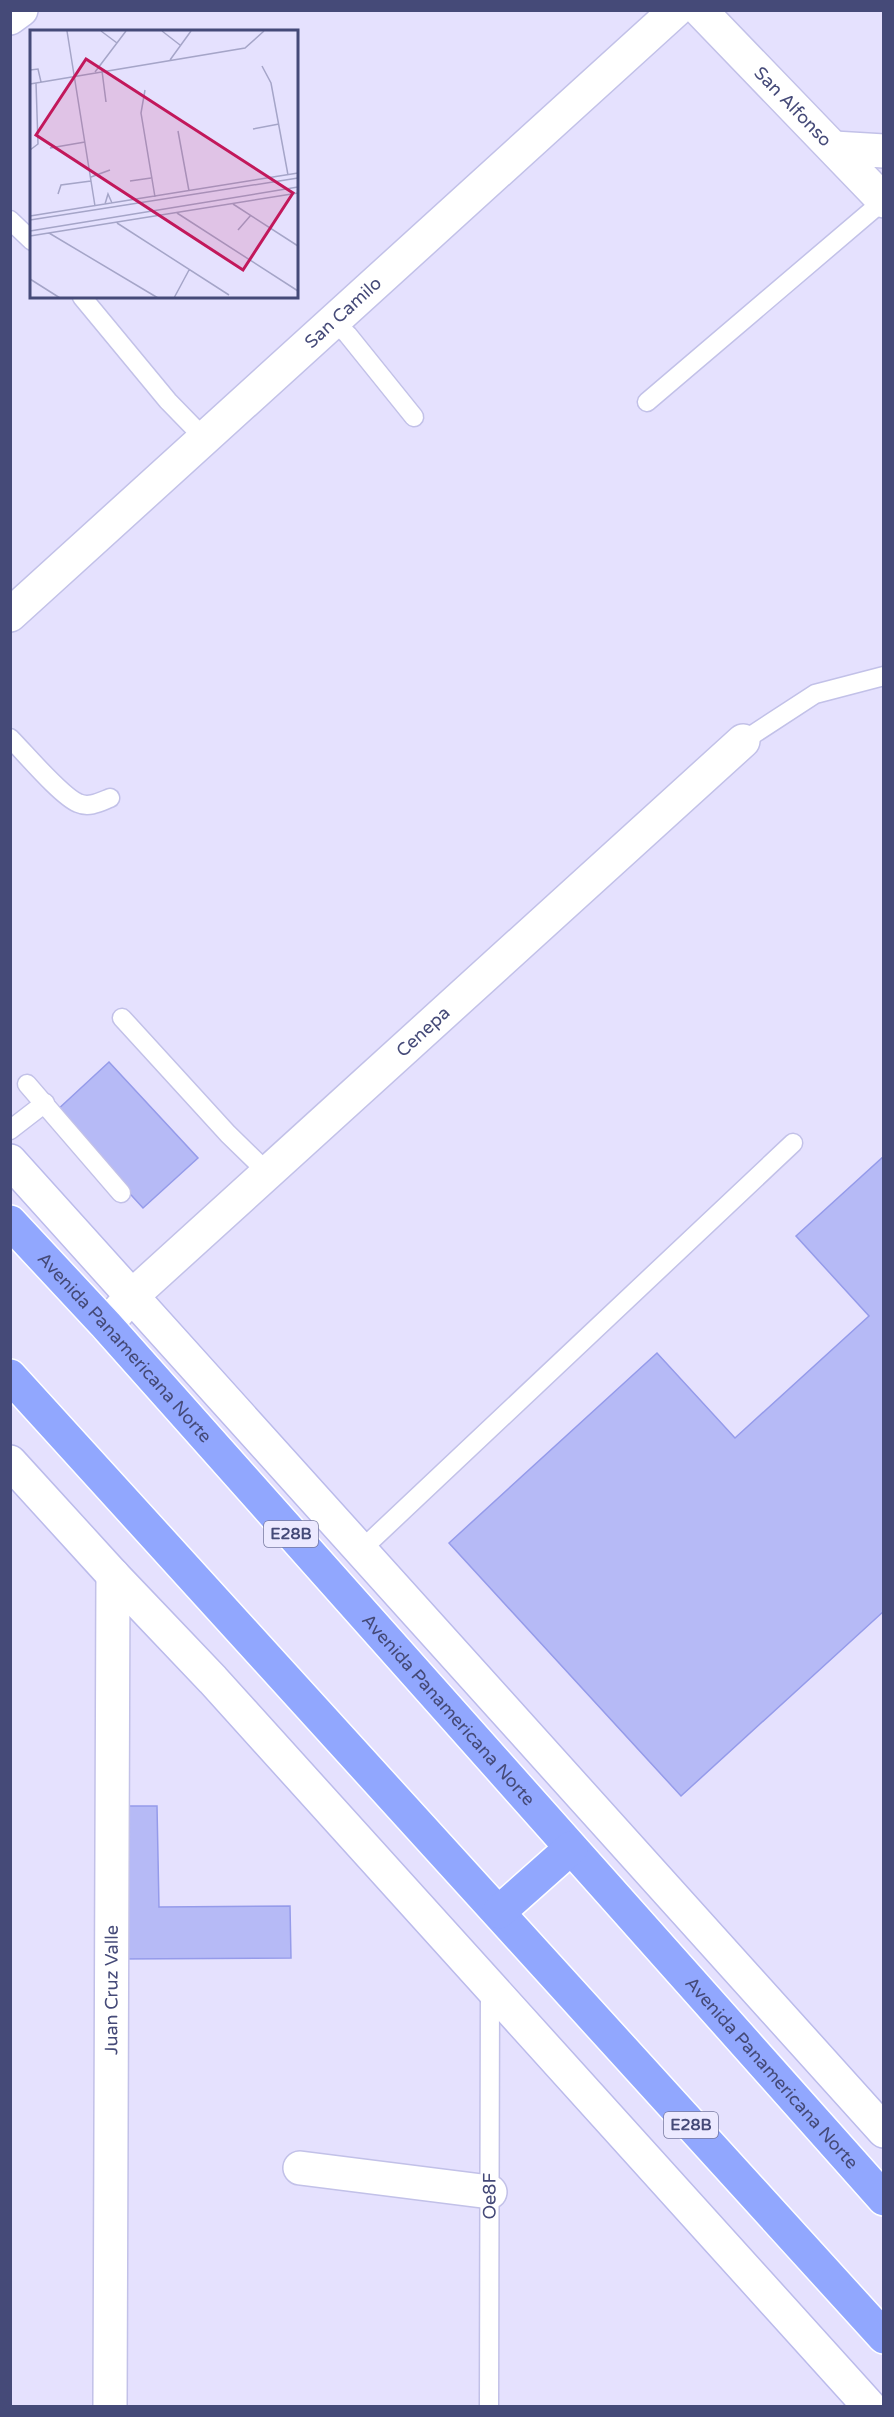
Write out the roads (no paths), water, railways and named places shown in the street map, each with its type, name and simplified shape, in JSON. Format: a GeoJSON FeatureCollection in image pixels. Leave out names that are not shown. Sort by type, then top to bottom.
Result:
{"type":"FeatureCollection","features":[{"type":"Feature","properties":{"kind":"highway","name":"Avenida Panamericana Norte"},"geometry":{"type":"LineString","coordinates":[[10,1222],[106,1325],[884,2199]]}},
{"type":"Feature","properties":{"kind":"highway","name":"E28B"},"geometry":{"type":"LineString","coordinates":[[10,1376],[884,2337]]}},
{"type":"Feature","properties":{"kind":"highway"},"geometry":{"type":"LineString","coordinates":[[499,1912],[571,1848]]}},
{"type":"Feature","properties":{"kind":"street"},"geometry":{"type":"LineString","coordinates":[[10,18],[21,10]]}},
{"type":"Feature","properties":{"kind":"street","name":"San Camilo"},"geometry":{"type":"LineString","coordinates":[[10,615],[676,10]]}},
{"type":"Feature","properties":{"kind":"street","name":"San Alfonso"},"geometry":{"type":"LineString","coordinates":[[700,10],[883,201]]}},
{"type":"Feature","properties":{"kind":"street"},"geometry":{"type":"LineString","coordinates":[[834,148],[884,151]]}},
{"type":"Feature","properties":{"kind":"street","name":"Cenepa"},"geometry":{"type":"LineString","coordinates":[[106,1325],[132,1296],[743,741]]}},
{"type":"Feature","properties":{"kind":"street"},"geometry":{"type":"LineString","coordinates":[[10,1161],[884,2131]]}},
{"type":"Feature","properties":{"kind":"street"},"geometry":{"type":"LineString","coordinates":[[10,1462],[213,1680],[869,2406]]}},
{"type":"Feature","properties":{"kind":"street","name":"Juan Cruz Valle"},"geometry":{"type":"LineString","coordinates":[[110,2406],[113,1575]]}},
{"type":"Feature","properties":{"kind":"street"},"geometry":{"type":"LineString","coordinates":[[300,2169],[489,2192]]}},
{"type":"Feature","properties":{"kind":"lane"},"geometry":{"type":"LineString","coordinates":[[647,402],[883,201]]}},
{"type":"Feature","properties":{"kind":"lane"},"geometry":{"type":"LineString","coordinates":[[10,220],[30,239]]}},
{"type":"Feature","properties":{"kind":"lane"},"geometry":{"type":"LineString","coordinates":[[83,298],[168,401],[205,439]]}},
{"type":"Feature","properties":{"kind":"lane"},"geometry":{"type":"LineString","coordinates":[[334,321],[414,417]]}},
{"type":"Feature","properties":{"kind":"lane"},"geometry":{"type":"LineString","coordinates":[[743,741],[815,694],[884,676]]}},
{"type":"Feature","properties":{"kind":"lane"},"geometry":{"type":"LineString","coordinates":[[10,738],[49,779],[78,803],[94,805],[110,798]]}},
{"type":"Feature","properties":{"kind":"lane"},"geometry":{"type":"LineString","coordinates":[[122,1018],[228,1134],[268,1173]]}},
{"type":"Feature","properties":{"kind":"lane"},"geometry":{"type":"LineString","coordinates":[[27,1084],[121,1193]]}},
{"type":"Feature","properties":{"kind":"lane"},"geometry":{"type":"LineString","coordinates":[[10,1130],[45,1103]]}},
{"type":"Feature","properties":{"kind":"lane"},"geometry":{"type":"LineString","coordinates":[[360,1551],[793,1143]]}},
{"type":"Feature","properties":{"kind":"lane","name":"Oe8F"},"geometry":{"type":"LineString","coordinates":[[489,2406],[490,1986]]}}]}
